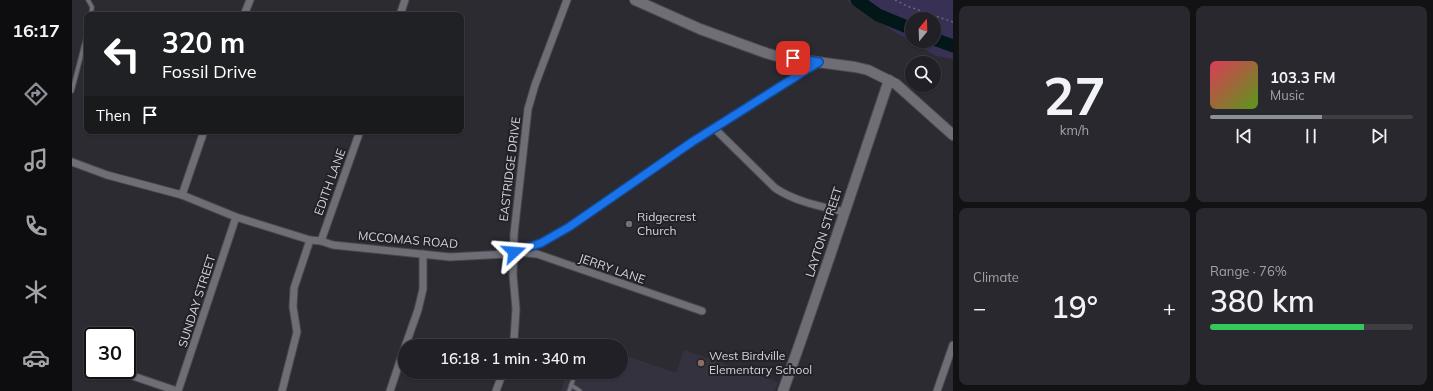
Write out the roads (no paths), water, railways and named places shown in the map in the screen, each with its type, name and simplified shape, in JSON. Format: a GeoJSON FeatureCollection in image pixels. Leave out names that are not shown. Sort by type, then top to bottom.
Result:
{"type":"FeatureCollection","features":[{"type":"Feature","properties":{"kind":"street"},"geometry":{"type":"LineString","coordinates":[[245,12],[250,0]]}},
{"type":"Feature","properties":{"kind":"street"},"geometry":{"type":"LineString","coordinates":[[401,12],[405,0]]}},
{"type":"Feature","properties":{"kind":"street","name":"EASTRIDGE DRIVE"},"geometry":{"type":"LineString","coordinates":[[513,339],[516,309],[513,275],[514,234],[528,109],[535,84],[567,0]]}},
{"type":"Feature","properties":{"kind":"street"},"geometry":{"type":"LineString","coordinates":[[635,0],[700,29],[753,49],[780,56],[868,70],[896,84],[953,135]]}},
{"type":"Feature","properties":{"kind":"street","name":"MCCOMAS ROAD"},"geometry":{"type":"LineString","coordinates":[[72,162],[107,175],[182,195],[236,217],[310,240],[450,257],[507,254],[541,243],[569,227],[692,142],[819,62]]}},
{"type":"Feature","properties":{"kind":"street","name":"LAYTON STREET"},"geometry":{"type":"LineString","coordinates":[[783,391],[825,273],[889,80]]}},
{"type":"Feature","properties":{"kind":"street"},"geometry":{"type":"LineString","coordinates":[[714,128],[775,188],[796,200],[844,212]]}},
{"type":"Feature","properties":{"kind":"street"},"geometry":{"type":"LineString","coordinates":[[182,195],[203,134]]}},
{"type":"Feature","properties":{"kind":"street","name":"EDITH LANE"},"geometry":{"type":"LineString","coordinates":[[321,241],[359,134]]}},
{"type":"Feature","properties":{"kind":"street","name":"SUNDAY STREET"},"geometry":{"type":"LineString","coordinates":[[177,391],[236,217]]}},
{"type":"Feature","properties":{"kind":"street"},"geometry":{"type":"LineString","coordinates":[[282,391],[297,332],[293,307],[294,288],[310,240]]}},
{"type":"Feature","properties":{"kind":"street","name":"JERRY LANE"},"geometry":{"type":"LineString","coordinates":[[514,252],[536,254],[702,311]]}},
{"type":"Feature","properties":{"kind":"street"},"geometry":{"type":"LineString","coordinates":[[390,391],[418,310],[423,289],[423,254]]}},
{"type":"Feature","properties":{"kind":"street"},"geometry":{"type":"LineString","coordinates":[[937,391],[953,345]]}},
{"type":"Feature","properties":{"kind":"street"},"geometry":{"type":"LineString","coordinates":[[136,377],[177,391]]}},
{"type":"Feature","properties":{"kind":"street"},"geometry":{"type":"LineString","coordinates":[[496,391],[500,379]]}},
{"type":"Feature","properties":{"kind":"lane"},"geometry":{"type":"LineString","coordinates":[[88,0],[92,7],[91,12]]}},
{"type":"Feature","properties":{"kind":"lane"},"geometry":{"type":"LineString","coordinates":[[72,91],[84,45]]}},
{"type":"Feature","properties":{"kind":"lane"},"geometry":{"type":"LineString","coordinates":[[569,391],[573,379]]}},
{"type":"Feature","properties":{"kind":"lane"},"geometry":{"type":"LineString","coordinates":[[571,385],[580,391]]}},
{"type":"Feature","properties":{"kind":"waterway"},"geometry":{"type":"LineString","coordinates":[[857,0],[878,15],[905,26]]}},
{"type":"Feature","properties":{"kind":"waterway"},"geometry":{"type":"LineString","coordinates":[[941,42],[953,46]]}},
{"type":"Feature","properties":{"kind":"place","name":"Ridgecrest Church"},"geometry":{"type":"Point","coordinates":[629,224]}},
{"type":"Feature","properties":{"kind":"place","name":"West Birdville Elementary School"},"geometry":{"type":"Point","coordinates":[701,363]}}]}
